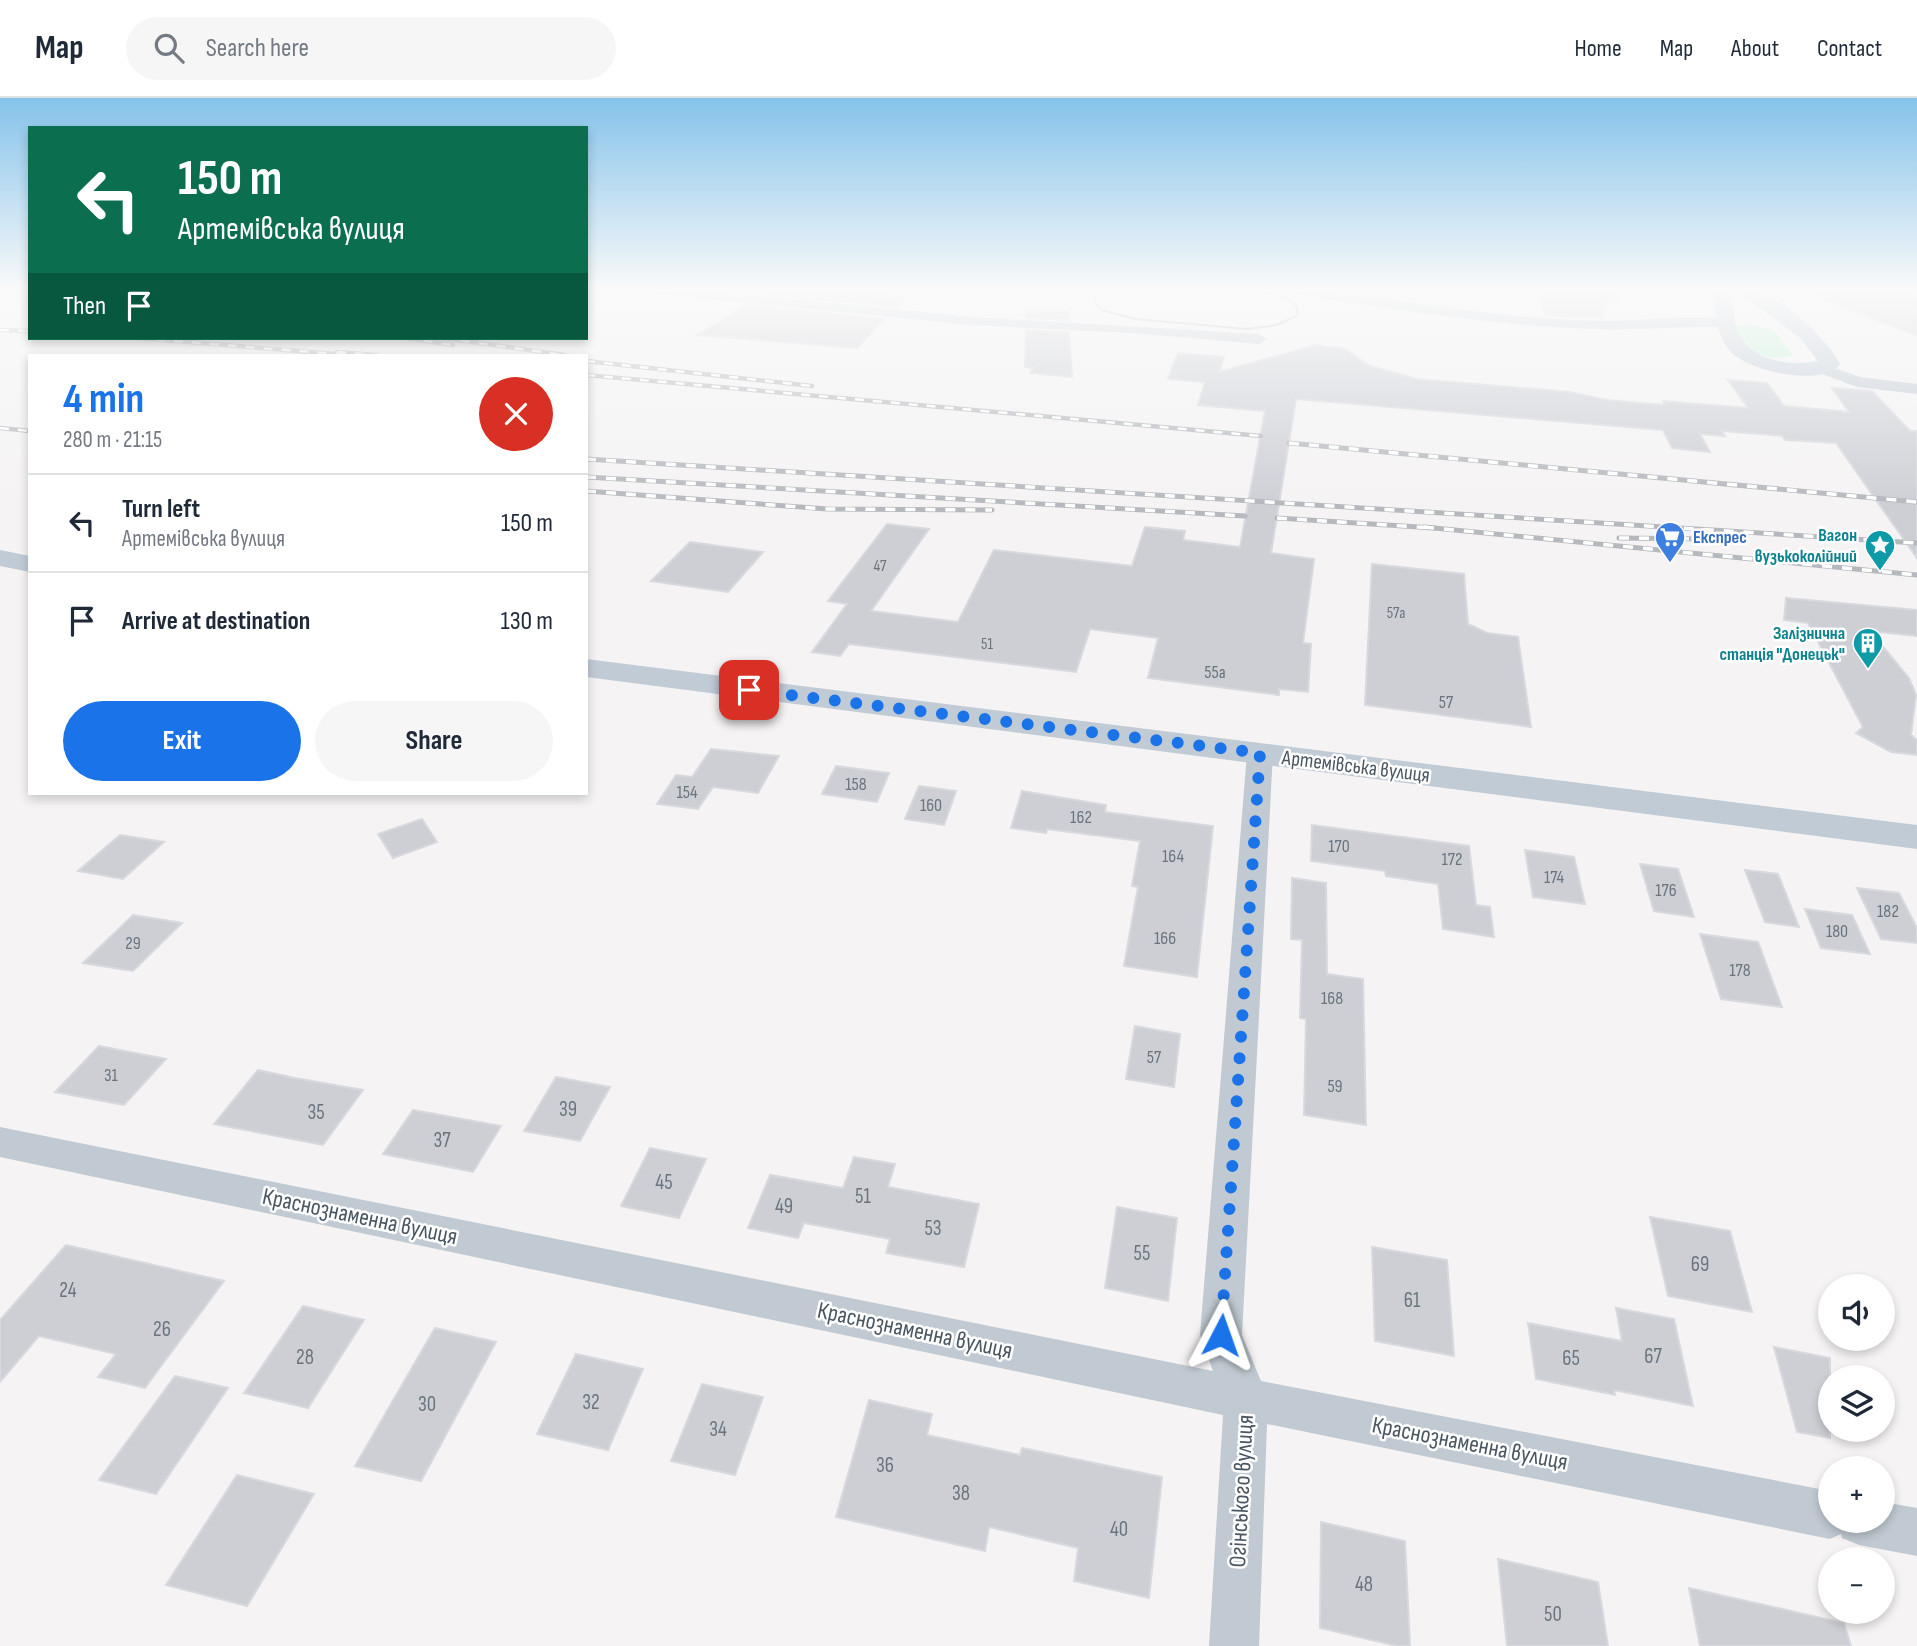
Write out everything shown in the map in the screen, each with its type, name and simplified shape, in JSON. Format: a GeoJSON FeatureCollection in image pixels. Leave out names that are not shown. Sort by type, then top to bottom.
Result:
{"type":"FeatureCollection","features":[{"type":"Feature","properties":{"kind":"main road"},"geometry":{"type":"LineString","coordinates":[[1766,362],[1792,368],[1823,362]]}},
{"type":"Feature","properties":{"kind":"main road"},"geometry":{"type":"LineString","coordinates":[[0,558],[28,564]]}},
{"type":"Feature","properties":{"kind":"main road","name":"Артемівська вулиця"},"geometry":{"type":"LineString","coordinates":[[588,668],[1917,837]]}},
{"type":"Feature","properties":{"kind":"street"},"geometry":{"type":"LineString","coordinates":[[1824,362],[1857,382],[1917,389]]}},
{"type":"Feature","properties":{"kind":"street","name":"Огінського вулиця"},"geometry":{"type":"LineString","coordinates":[[1234,1646],[1246,1399],[1221,1335],[1260,753]]}},
{"type":"Feature","properties":{"kind":"street","name":"Краснознаменна вулиця"},"geometry":{"type":"LineString","coordinates":[[0,1142],[1246,1399],[1818,1513]]}},
{"type":"Feature","properties":{"kind":"street"},"geometry":{"type":"LineString","coordinates":[[1895,1528],[1917,1532]]}},
{"type":"Feature","properties":{"kind":"building"},"geometry":{"type":"Polygon","coordinates":[[[1025,362],[1071,362],[1072,377],[1030,373],[1033,368],[1025,367],[1025,362]]]}},
{"type":"Feature","properties":{"kind":"building"},"geometry":{"type":"Polygon","coordinates":[[[1174,362],[1222,362],[1219,372],[1254,362],[1364,362],[1417,379],[1570,392],[1607,400],[1664,405],[1663,401],[1748,408],[1728,380],[1767,383],[1784,406],[1849,412],[1832,388],[1872,391],[1910,431],[1917,431],[1917,558],[1836,443],[1785,440],[1782,436],[1722,431],[1725,436],[1700,434],[1710,452],[1672,448],[1663,430],[1296,399],[1271,553],[1314,559],[1303,643],[1311,644],[1308,692],[1279,689],[1279,695],[1148,678],[1158,638],[1090,629],[1076,672],[849,644],[840,656],[812,652],[847,604],[828,601],[887,524],[929,529],[871,611],[958,622],[994,550],[1132,566],[1145,527],[1185,531],[1183,540],[1240,547],[1265,411],[1198,405],[1205,382],[1168,379],[1174,362]]]}},
{"type":"Feature","properties":{"kind":"building"},"geometry":{"type":"Polygon","coordinates":[[[690,542],[763,552],[728,592],[651,581],[690,542]]]}},
{"type":"Feature","properties":{"kind":"building"},"geometry":{"type":"Polygon","coordinates":[[[1372,564],[1464,574],[1468,624],[1487,633],[1518,637],[1531,727],[1365,705],[1372,564]]]}},
{"type":"Feature","properties":{"kind":"building","name":"Залізнична станція \"Донецьк\""},"geometry":{"type":"Polygon","coordinates":[[[1786,598],[1917,610],[1917,636],[1870,631],[1909,678],[1916,695],[1911,735],[1917,740],[1917,755],[1891,752],[1856,733],[1863,727],[1808,623],[1784,620],[1786,598]]]}},
{"type":"Feature","properties":{"kind":"building"},"geometry":{"type":"Polygon","coordinates":[[[711,749],[779,756],[758,793],[713,787],[698,809],[657,804],[676,775],[692,777],[711,749]]]}},
{"type":"Feature","properties":{"kind":"building"},"geometry":{"type":"Polygon","coordinates":[[[836,766],[889,773],[877,802],[822,794],[836,766]]]}},
{"type":"Feature","properties":{"kind":"building"},"geometry":{"type":"Polygon","coordinates":[[[919,786],[956,791],[944,825],[905,819],[919,786]]]}},
{"type":"Feature","properties":{"kind":"building"},"geometry":{"type":"Polygon","coordinates":[[[1022,791],[1106,805],[1105,812],[1213,826],[1197,977],[1124,966],[1138,887],[1132,886],[1140,841],[1047,829],[1046,833],[1011,828],[1022,791]]]}},
{"type":"Feature","properties":{"kind":"building"},"geometry":{"type":"Polygon","coordinates":[[[422,819],[437,842],[393,858],[378,834],[422,819]]]}},
{"type":"Feature","properties":{"kind":"building"},"geometry":{"type":"Polygon","coordinates":[[[1312,825],[1469,846],[1476,905],[1490,907],[1494,937],[1443,929],[1438,884],[1386,876],[1385,871],[1311,861],[1312,825]]]}},
{"type":"Feature","properties":{"kind":"building"},"geometry":{"type":"Polygon","coordinates":[[[120,835],[164,842],[123,879],[78,871],[120,835]]]}},
{"type":"Feature","properties":{"kind":"building"},"geometry":{"type":"Polygon","coordinates":[[[1525,850],[1574,857],[1585,904],[1533,897],[1525,850]]]}},
{"type":"Feature","properties":{"kind":"building"},"geometry":{"type":"Polygon","coordinates":[[[1640,864],[1678,869],[1694,917],[1654,911],[1640,864]]]}},
{"type":"Feature","properties":{"kind":"building"},"geometry":{"type":"Polygon","coordinates":[[[1745,870],[1778,874],[1799,927],[1765,922],[1745,870]]]}},
{"type":"Feature","properties":{"kind":"building"},"geometry":{"type":"Polygon","coordinates":[[[1292,878],[1326,883],[1327,974],[1363,979],[1366,1125],[1304,1115],[1306,1019],[1300,1018],[1302,940],[1291,939],[1292,878]]]}},
{"type":"Feature","properties":{"kind":"building"},"geometry":{"type":"Polygon","coordinates":[[[1857,888],[1899,893],[1917,928],[1917,943],[1881,939],[1857,888]]]}},
{"type":"Feature","properties":{"kind":"building"},"geometry":{"type":"Polygon","coordinates":[[[1805,909],[1852,915],[1870,954],[1821,948],[1805,909]]]}},
{"type":"Feature","properties":{"kind":"building"},"geometry":{"type":"Polygon","coordinates":[[[133,915],[182,923],[133,971],[83,963],[133,915]]]}},
{"type":"Feature","properties":{"kind":"building"},"geometry":{"type":"Polygon","coordinates":[[[1700,934],[1758,942],[1782,1007],[1721,999],[1700,934]]]}},
{"type":"Feature","properties":{"kind":"building"},"geometry":{"type":"Polygon","coordinates":[[[1135,1026],[1180,1034],[1174,1087],[1126,1079],[1135,1026]]]}},
{"type":"Feature","properties":{"kind":"building"},"geometry":{"type":"Polygon","coordinates":[[[99,1046],[166,1059],[124,1105],[55,1092],[99,1046]]]}},
{"type":"Feature","properties":{"kind":"building"},"geometry":{"type":"Polygon","coordinates":[[[258,1070],[363,1090],[323,1145],[214,1124],[258,1070]]]}},
{"type":"Feature","properties":{"kind":"building"},"geometry":{"type":"Polygon","coordinates":[[[556,1077],[610,1087],[580,1141],[524,1131],[556,1077]]]}},
{"type":"Feature","properties":{"kind":"building"},"geometry":{"type":"Polygon","coordinates":[[[413,1110],[501,1126],[473,1172],[383,1154],[413,1110]]]}},
{"type":"Feature","properties":{"kind":"building"},"geometry":{"type":"Polygon","coordinates":[[[650,1148],[706,1159],[679,1218],[621,1206],[650,1148]]]}},
{"type":"Feature","properties":{"kind":"building"},"geometry":{"type":"Polygon","coordinates":[[[854,1157],[895,1164],[888,1187],[979,1204],[964,1267],[886,1253],[890,1239],[804,1223],[798,1238],[748,1228],[770,1175],[843,1188],[854,1157]]]}},
{"type":"Feature","properties":{"kind":"building"},"geometry":{"type":"Polygon","coordinates":[[[1117,1207],[1177,1218],[1168,1301],[1105,1288],[1117,1207]]]}},
{"type":"Feature","properties":{"kind":"building"},"geometry":{"type":"Polygon","coordinates":[[[1650,1217],[1730,1231],[1752,1312],[1668,1296],[1650,1217]]]}},
{"type":"Feature","properties":{"kind":"building"},"geometry":{"type":"Polygon","coordinates":[[[66,1245],[224,1281],[145,1388],[98,1377],[116,1354],[39,1336],[0,1382],[0,1320],[66,1245]]]}},
{"type":"Feature","properties":{"kind":"building"},"geometry":{"type":"Polygon","coordinates":[[[1372,1247],[1447,1260],[1454,1356],[1375,1341],[1372,1247]]]}},
{"type":"Feature","properties":{"kind":"building"},"geometry":{"type":"Polygon","coordinates":[[[303,1306],[364,1320],[308,1408],[244,1393],[303,1306]]]}},
{"type":"Feature","properties":{"kind":"building"},"geometry":{"type":"Polygon","coordinates":[[[1616,1308],[1674,1319],[1693,1406],[1614,1390],[1615,1395],[1536,1379],[1528,1323],[1622,1341],[1616,1308]]]}},
{"type":"Feature","properties":{"kind":"building"},"geometry":{"type":"Polygon","coordinates":[[[435,1328],[496,1342],[421,1481],[355,1466],[435,1328]]]}},
{"type":"Feature","properties":{"kind":"building"},"geometry":{"type":"Polygon","coordinates":[[[1774,1347],[1830,1358],[1830,1365],[1818,1365],[1818,1436],[1797,1432],[1774,1347]]]}},
{"type":"Feature","properties":{"kind":"building"},"geometry":{"type":"Polygon","coordinates":[[[576,1354],[643,1369],[608,1450],[537,1434],[576,1354]]]}},
{"type":"Feature","properties":{"kind":"building"},"geometry":{"type":"Polygon","coordinates":[[[175,1376],[228,1388],[156,1494],[99,1480],[175,1376]]]}},
{"type":"Feature","properties":{"kind":"building"},"geometry":{"type":"Polygon","coordinates":[[[702,1384],[763,1397],[735,1475],[671,1461],[702,1384]]]}},
{"type":"Feature","properties":{"kind":"building"},"geometry":{"type":"Polygon","coordinates":[[[869,1400],[932,1414],[927,1435],[1020,1455],[1022,1448],[1162,1477],[1149,1598],[1074,1581],[1078,1548],[989,1527],[985,1551],[836,1517],[869,1400]]]}},
{"type":"Feature","properties":{"kind":"building"},"geometry":{"type":"Polygon","coordinates":[[[237,1475],[314,1494],[247,1606],[166,1585],[237,1475]]]}},
{"type":"Feature","properties":{"kind":"building"},"geometry":{"type":"Polygon","coordinates":[[[1321,1522],[1405,1541],[1410,1646],[1397,1646],[1320,1628],[1321,1522]]]}},
{"type":"Feature","properties":{"kind":"building"},"geometry":{"type":"Polygon","coordinates":[[[1498,1559],[1598,1582],[1608,1646],[1507,1646],[1498,1559]]]}},
{"type":"Feature","properties":{"kind":"building"},"geometry":{"type":"Polygon","coordinates":[[[1689,1588],[1818,1617],[1818,1624],[1844,1624],[1851,1646],[1700,1646],[1689,1588]]]}},
{"type":"Feature","properties":{"kind":"railway"},"geometry":{"type":"LineString","coordinates":[[597,362],[812,386]]}},
{"type":"Feature","properties":{"kind":"railway"},"geometry":{"type":"LineString","coordinates":[[588,375],[1261,436]]}},
{"type":"Feature","properties":{"kind":"railway"},"geometry":{"type":"LineString","coordinates":[[0,428],[28,431]]}},
{"type":"Feature","properties":{"kind":"railway"},"geometry":{"type":"LineString","coordinates":[[1289,443],[1917,502]]}},
{"type":"Feature","properties":{"kind":"railway"},"geometry":{"type":"LineString","coordinates":[[588,459],[1917,543]]}},
{"type":"Feature","properties":{"kind":"railway"},"geometry":{"type":"LineString","coordinates":[[588,477],[1245,516]]}},
{"type":"Feature","properties":{"kind":"railway"},"geometry":{"type":"LineString","coordinates":[[588,491],[827,509],[992,510]]}},
{"type":"Feature","properties":{"kind":"railway"},"geometry":{"type":"LineString","coordinates":[[1277,518],[1434,528]]}},
{"type":"Feature","properties":{"kind":"railway"},"geometry":{"type":"LineString","coordinates":[[1424,527],[1917,575]]}},
{"type":"Feature","properties":{"kind":"railway"},"geometry":{"type":"LineString","coordinates":[[1619,538],[1707,539]]}},
{"type":"Feature","properties":{"kind":"place","name":"Експрес"},"geometry":{"type":"Point","coordinates":[1670,564]}},
{"type":"Feature","properties":{"kind":"place","name":"Вагон вузькоколійний"},"geometry":{"type":"Point","coordinates":[1880,572]}},
{"type":"Feature","properties":{"kind":"place","name":"Залізнична станція \"Донецьк\""},"geometry":{"type":"Point","coordinates":[1868,670]}},
{"type":"Feature","properties":{"kind":"route"},"geometry":{"type":"LineString","coordinates":[[749,690],[1260,753],[1221,1335]]}}]}
